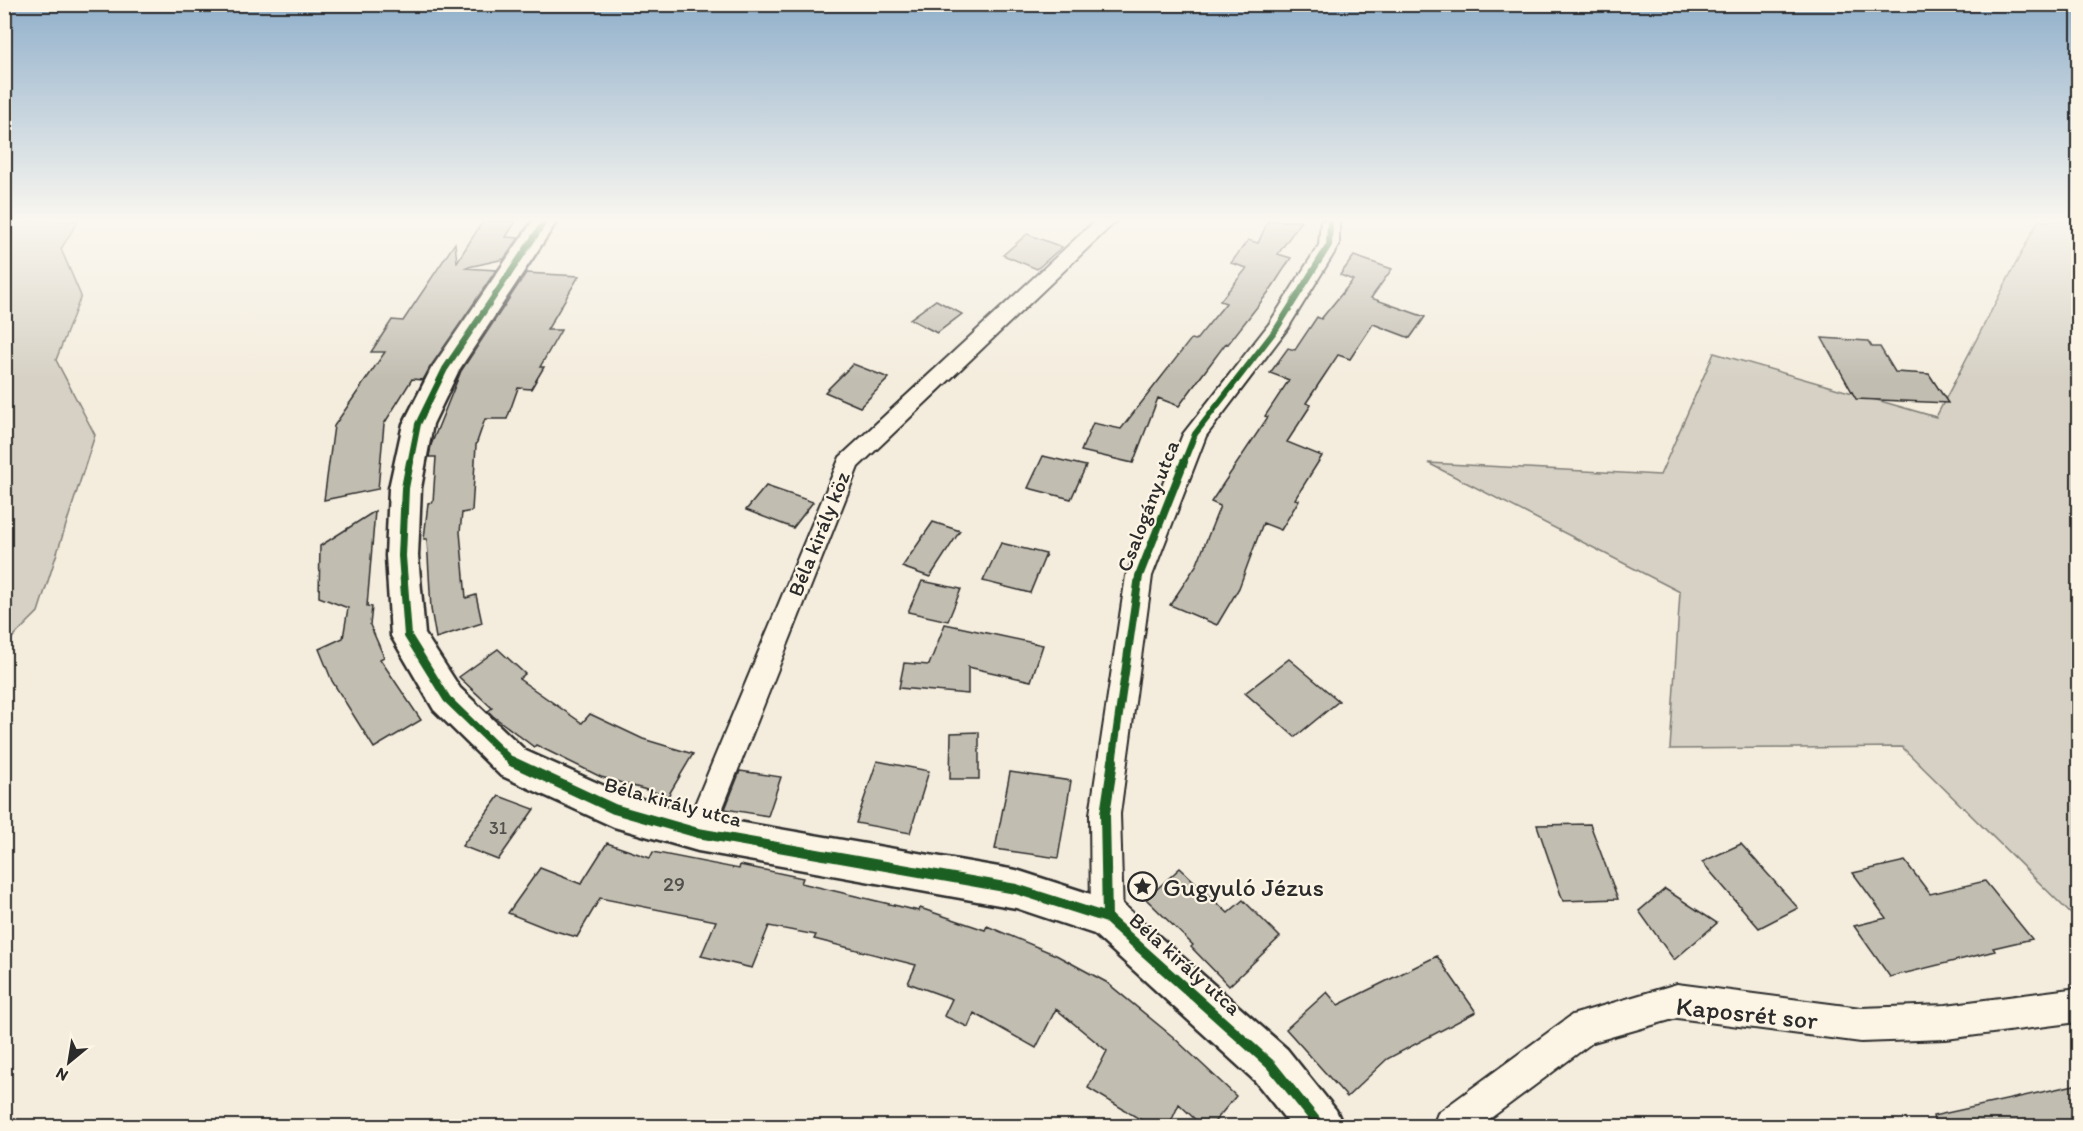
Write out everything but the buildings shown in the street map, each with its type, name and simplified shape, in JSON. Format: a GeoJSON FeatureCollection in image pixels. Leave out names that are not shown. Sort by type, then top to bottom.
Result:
{"type":"FeatureCollection","features":[{"type":"Feature","properties":{"kind":"street","name":"Béla király utca"},"geometry":{"type":"LineString","coordinates":[[510,274],[445,369],[418,424],[405,488],[402,556],[408,636],[447,699],[513,763],[614,809],[698,832],[1016,889],[1107,918],[1271,1065],[1320,1126]]}},
{"type":"Feature","properties":{"kind":"street","name":"Béla király köz"},"geometry":{"type":"LineString","coordinates":[[698,832],[848,463],[1049,274]]}},
{"type":"Feature","properties":{"kind":"street","name":"Csalogány utca"},"geometry":{"type":"LineString","coordinates":[[1107,918],[1105,814],[1139,576],[1195,434],[1277,328],[1311,274]]}},
{"type":"Feature","properties":{"kind":"street","name":"Kaposrét sor"},"geometry":{"type":"LineString","coordinates":[[1450,1126],[1584,1027],[1677,1001],[1861,1025],[1946,1022],[2079,1005]]}},
{"type":"Feature","properties":{"kind":"shaded area"},"geometry":{"type":"Polygon","coordinates":[[[5,274],[72,274],[81,296],[56,360],[95,435],[38,612],[5,645],[5,274]]]}},
{"type":"Feature","properties":{"kind":"shaded area"},"geometry":{"type":"Polygon","coordinates":[[[2011,274],[2078,274],[2078,921],[1902,747],[1670,749],[1680,592],[1428,463],[1660,475],[1714,353],[1936,417],[2011,274]]]}},
{"type":"Feature","properties":{"kind":"cycle path"},"geometry":{"type":"LineString","coordinates":[[509,274],[445,369],[418,424],[405,488],[402,556],[408,636],[447,699],[513,763],[614,809],[698,833],[1016,889],[1107,918],[1271,1065],[1320,1126]]}},
{"type":"Feature","properties":{"kind":"cycle path"},"geometry":{"type":"LineString","coordinates":[[1107,918],[1105,814],[1139,576],[1195,434],[1277,328],[1311,274]]}},
{"type":"Feature","properties":{"kind":"place","name":"Gugyuló Jézus"},"geometry":{"type":"Point","coordinates":[1142,887]}}]}
